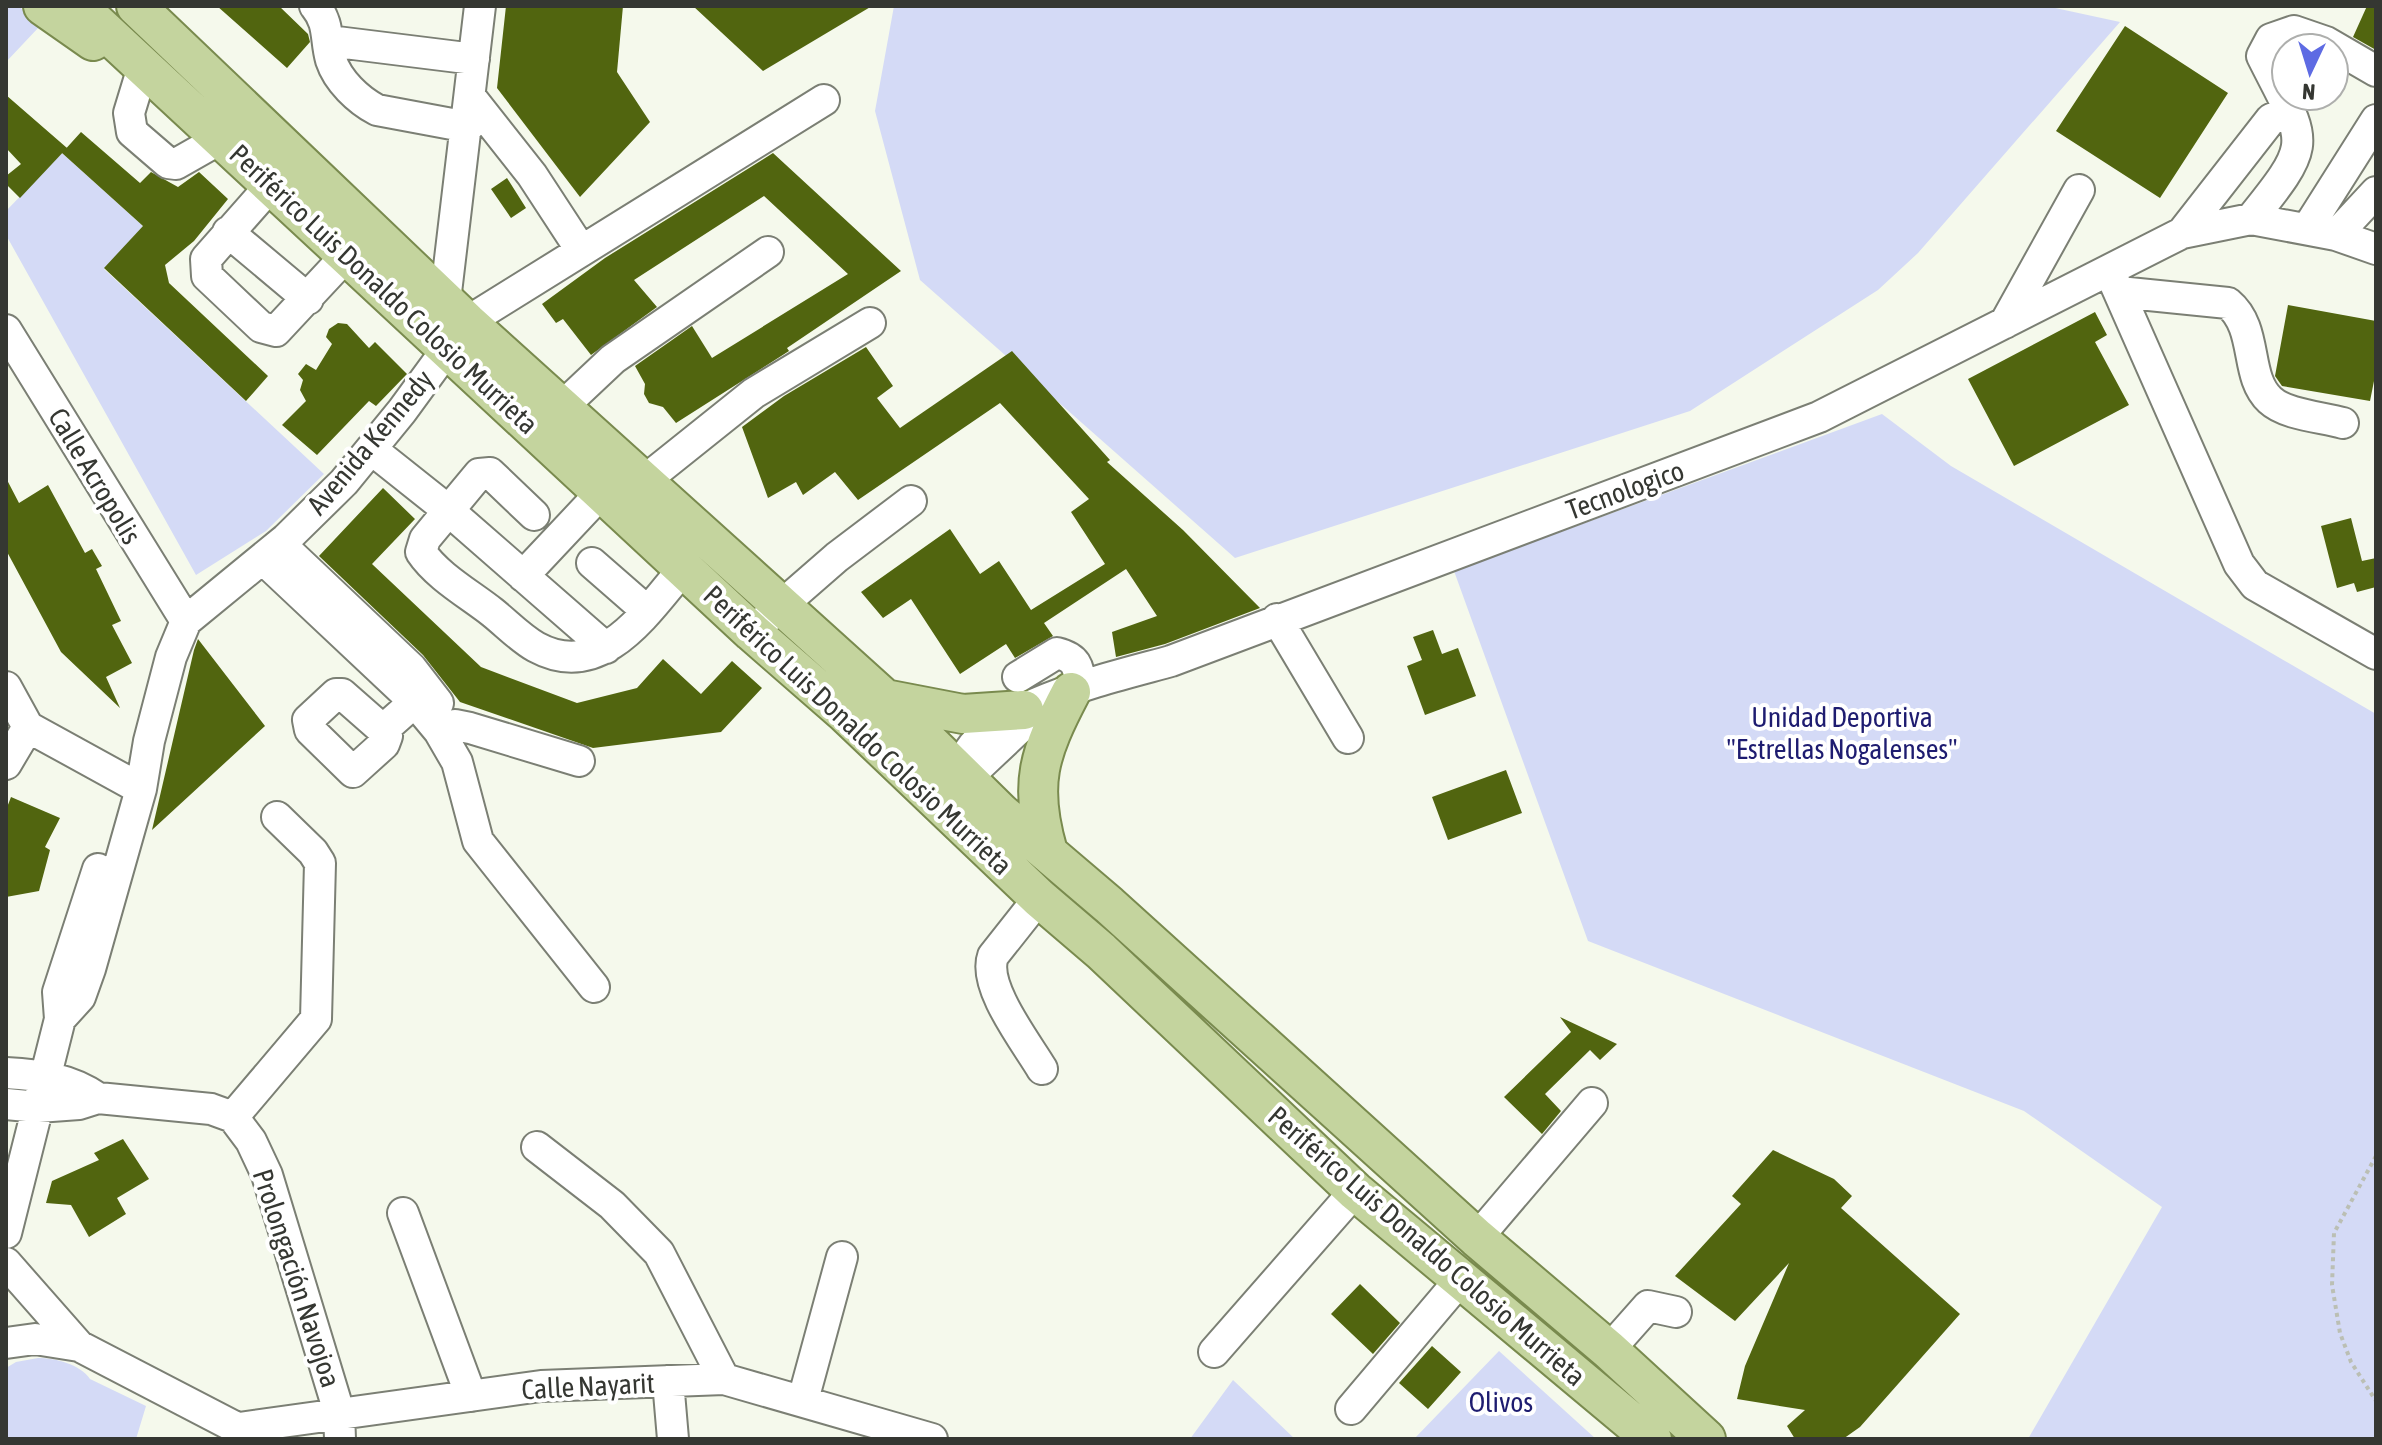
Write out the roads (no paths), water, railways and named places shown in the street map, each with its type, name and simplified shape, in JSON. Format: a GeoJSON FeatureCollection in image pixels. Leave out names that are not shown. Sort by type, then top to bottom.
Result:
{"type":"FeatureCollection","features":[{"type":"Feature","properties":{"kind":"main road"},"geometry":{"type":"LineString","coordinates":[[43,6],[95,42],[137,62]]}},
{"type":"Feature","properties":{"kind":"main road","name":"Periférico Luis Donaldo Colosio Murrieta"},"geometry":{"type":"LineString","coordinates":[[78,6],[346,256],[453,323],[562,407],[625,479],[684,568],[846,714],[1026,887],[1111,960],[1355,1191],[1652,1439]]}},
{"type":"Feature","properties":{"kind":"main road","name":"Periférico Luis Donaldo Colosio Murrieta"},"geometry":{"type":"LineString","coordinates":[[136,6],[296,158],[453,323],[625,479],[781,605],[885,699],[1001,813],[1706,1439]]}},
{"type":"Feature","properties":{"kind":"main road"},"geometry":{"type":"LineString","coordinates":[[162,6],[206,72]]}},
{"type":"Feature","properties":{"kind":"main road"},"geometry":{"type":"LineString","coordinates":[[885,699],[953,713],[1049,693],[1052,729],[1039,766],[1037,816],[1048,852]]}},
{"type":"Feature","properties":{"kind":"main road"},"geometry":{"type":"LineString","coordinates":[[846,714],[859,713],[875,719],[925,757],[961,771],[1026,887]]}},
{"type":"Feature","properties":{"kind":"street"},"geometry":{"type":"LineString","coordinates":[[315,6],[325,20],[332,63],[353,94],[377,110],[470,113],[532,175],[581,250]]}},
{"type":"Feature","properties":{"kind":"street"},"geometry":{"type":"LineString","coordinates":[[453,323],[478,6]]}},
{"type":"Feature","properties":{"kind":"street"},"geometry":{"type":"LineString","coordinates":[[329,41],[474,59]]}},
{"type":"Feature","properties":{"kind":"street"},"geometry":{"type":"LineString","coordinates":[[2270,41],[2262,56],[2270,73]]}},
{"type":"Feature","properties":{"kind":"street"},"geometry":{"type":"LineString","coordinates":[[2350,56],[2376,71]]}},
{"type":"Feature","properties":{"kind":"street"},"geometry":{"type":"LineString","coordinates":[[137,62],[129,113],[132,132],[168,163],[176,164],[220,139]]}},
{"type":"Feature","properties":{"kind":"street","name":"Avenida Kennedy"},"geometry":{"type":"LineString","coordinates":[[6,1233],[60,1019],[58,992],[110,862],[149,741],[171,657],[186,621],[241,573],[272,551],[344,482],[402,411],[453,323],[581,250],[824,100]]}},
{"type":"Feature","properties":{"kind":"street"},"geometry":{"type":"LineString","coordinates":[[2251,219],[2289,172],[2300,146],[2297,124],[2289,112]]}},
{"type":"Feature","properties":{"kind":"street","name":"Tecnologico"},"geometry":{"type":"LineString","coordinates":[[961,771],[978,767],[1049,693],[1171,661],[1819,417],[2005,323],[2114,281],[2182,233],[2271,119],[2289,112]]}},
{"type":"Feature","properties":{"kind":"street"},"geometry":{"type":"LineString","coordinates":[[2322,232],[2376,120]]}},
{"type":"Feature","properties":{"kind":"street"},"geometry":{"type":"LineString","coordinates":[[296,158],[228,232],[206,259],[204,270],[261,327],[269,331],[281,329],[346,256]]}},
{"type":"Feature","properties":{"kind":"street"},"geometry":{"type":"LineString","coordinates":[[2005,323],[2079,190]]}},
{"type":"Feature","properties":{"kind":"street"},"geometry":{"type":"LineString","coordinates":[[2322,232],[2376,192]]}},
{"type":"Feature","properties":{"kind":"street","name":"Tecnologico"},"geometry":{"type":"LineString","coordinates":[[2182,233],[2251,219],[2322,232],[2376,249]]}},
{"type":"Feature","properties":{"kind":"street"},"geometry":{"type":"LineString","coordinates":[[228,232],[308,299]]}},
{"type":"Feature","properties":{"kind":"street"},"geometry":{"type":"LineString","coordinates":[[562,407],[613,359],[768,252]]}},
{"type":"Feature","properties":{"kind":"street"},"geometry":{"type":"LineString","coordinates":[[2114,281],[2228,303],[2245,324],[2261,389],[2271,401],[2343,423]]}},
{"type":"Feature","properties":{"kind":"street"},"geometry":{"type":"LineString","coordinates":[[2114,281],[2239,564],[2255,585],[2376,654]]}},
{"type":"Feature","properties":{"kind":"street"},"geometry":{"type":"LineString","coordinates":[[523,576],[625,479],[754,393],[870,323]]}},
{"type":"Feature","properties":{"kind":"street","name":"Calle Acropolis"},"geometry":{"type":"LineString","coordinates":[[6,330],[186,621]]}},
{"type":"Feature","properties":{"kind":"street"},"geometry":{"type":"LineString","coordinates":[[371,449],[449,511],[606,648]]}},
{"type":"Feature","properties":{"kind":"street"},"geometry":{"type":"LineString","coordinates":[[534,515],[490,473],[485,473],[474,477],[425,539],[421,552],[426,560],[536,647],[560,655],[580,655],[606,648],[630,633],[684,568]]}},
{"type":"Feature","properties":{"kind":"street"},"geometry":{"type":"LineString","coordinates":[[752,632],[837,557],[911,501]]}},
{"type":"Feature","properties":{"kind":"street"},"geometry":{"type":"LineString","coordinates":[[272,551],[401,659],[421,695],[460,748],[457,762],[478,841],[594,987]]}},
{"type":"Feature","properties":{"kind":"street"},"geometry":{"type":"LineString","coordinates":[[592,563],[647,611]]}},
{"type":"Feature","properties":{"kind":"street"},"geometry":{"type":"LineString","coordinates":[[1277,619],[1348,738]]}},
{"type":"Feature","properties":{"kind":"street"},"geometry":{"type":"LineString","coordinates":[[383,730],[421,695]]}},
{"type":"Feature","properties":{"kind":"street"},"geometry":{"type":"LineString","coordinates":[[6,764],[15,711],[134,786]]}},
{"type":"Feature","properties":{"kind":"street"},"geometry":{"type":"LineString","coordinates":[[447,728],[579,761]]}},
{"type":"Feature","properties":{"kind":"street"},"geometry":{"type":"LineString","coordinates":[[6,1104],[38,1107],[79,1104],[98,1098],[211,1109],[233,1117],[311,1027],[318,1008],[315,948],[320,863],[277,817]]}},
{"type":"Feature","properties":{"kind":"street"},"geometry":{"type":"LineString","coordinates":[[1026,887],[989,966],[997,993],[1042,1069]]}},
{"type":"Feature","properties":{"kind":"street"},"geometry":{"type":"LineString","coordinates":[[6,1073],[45,1075],[81,1086],[98,1098]]}},
{"type":"Feature","properties":{"kind":"street"},"geometry":{"type":"LineString","coordinates":[[1477,1238],[1592,1103]]}},
{"type":"Feature","properties":{"kind":"street","name":"Prolongación Navojoa"},"geometry":{"type":"LineString","coordinates":[[233,1117],[251,1141],[267,1175],[340,1425]]}},
{"type":"Feature","properties":{"kind":"street"},"geometry":{"type":"LineString","coordinates":[[537,1147],[612,1205],[659,1253],[724,1379]]}},
{"type":"Feature","properties":{"kind":"street"},"geometry":{"type":"LineString","coordinates":[[1214,1352],[1355,1191]]}},
{"type":"Feature","properties":{"kind":"street"},"geometry":{"type":"LineString","coordinates":[[403,1213],[471,1396]]}},
{"type":"Feature","properties":{"kind":"street"},"geometry":{"type":"LineString","coordinates":[[803,1400],[842,1257]]}},
{"type":"Feature","properties":{"kind":"street"},"geometry":{"type":"LineString","coordinates":[[6,1263],[79,1346]]}},
{"type":"Feature","properties":{"kind":"street"},"geometry":{"type":"LineString","coordinates":[[1351,1409],[1460,1280]]}},
{"type":"Feature","properties":{"kind":"street"},"geometry":{"type":"LineString","coordinates":[[1609,1350],[1648,1306],[1676,1312]]}},
{"type":"Feature","properties":{"kind":"street"},"geometry":{"type":"LineString","coordinates":[[6,1343],[35,1339],[79,1346],[248,1434]]}},
{"type":"Feature","properties":{"kind":"street","name":"Calle Nayarit"},"geometry":{"type":"LineString","coordinates":[[248,1434],[340,1425],[471,1396],[541,1386],[724,1379],[932,1439]]}},
{"type":"Feature","properties":{"kind":"street"},"geometry":{"type":"LineString","coordinates":[[668,1381],[673,1439]]}},
{"type":"Feature","properties":{"kind":"park label","name":"Unidad Deportiva \"Estrellas Nogalenses\""},"geometry":{"type":"Point","coordinates":[1842,733]}},
{"type":"Feature","properties":{"kind":"park label","name":"Olivos"},"geometry":{"type":"Point","coordinates":[1501,1402]}}]}
